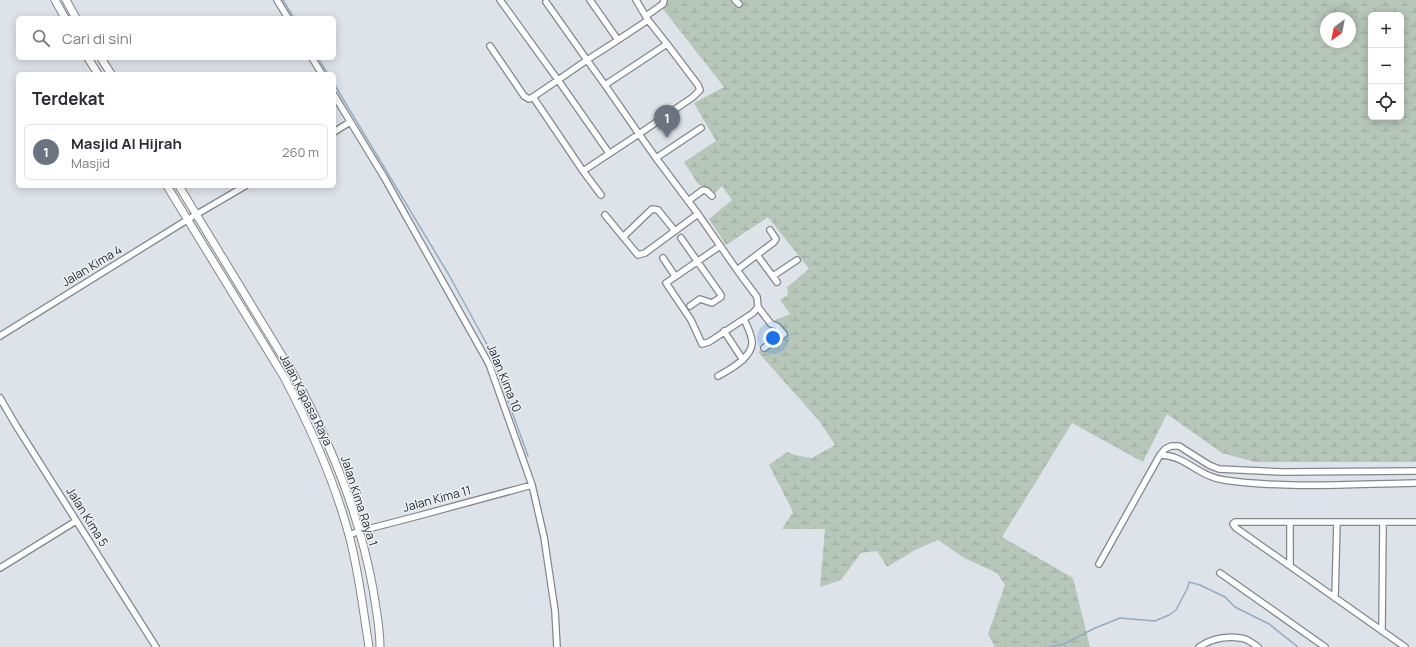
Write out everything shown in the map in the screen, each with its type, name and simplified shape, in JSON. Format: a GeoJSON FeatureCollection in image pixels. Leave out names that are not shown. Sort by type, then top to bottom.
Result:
{"type":"FeatureCollection","features":[{"type":"Feature","properties":{"kind":"main road"},"geometry":{"type":"LineString","coordinates":[[55,0],[64,16]]}},
{"type":"Feature","properties":{"kind":"main road"},"geometry":{"type":"LineString","coordinates":[[66,0],[75,16]]}},
{"type":"Feature","properties":{"kind":"main road"},"geometry":{"type":"LineString","coordinates":[[89,60],[97,72]]}},
{"type":"Feature","properties":{"kind":"main road"},"geometry":{"type":"LineString","coordinates":[[102,60],[110,72]]}},
{"type":"Feature","properties":{"kind":"main road","name":"Jalan Kapasa Raya"},"geometry":{"type":"LineString","coordinates":[[168,188],[288,383],[328,469],[349,535],[358,575],[369,647]]}},
{"type":"Feature","properties":{"kind":"main road","name":"Jalan Kima Raya 1"},"geometry":{"type":"LineString","coordinates":[[180,188],[292,372],[305,395],[330,448],[348,492],[360,531],[374,596],[380,636],[380,647]]}},
{"type":"Feature","properties":{"kind":"street"},"geometry":{"type":"LineString","coordinates":[[277,0],[287,16]]}},
{"type":"Feature","properties":{"kind":"street"},"geometry":{"type":"LineString","coordinates":[[500,0],[609,153]]}},
{"type":"Feature","properties":{"kind":"street"},"geometry":{"type":"LineString","coordinates":[[590,0],[618,40]]}},
{"type":"Feature","properties":{"kind":"street"},"geometry":{"type":"LineString","coordinates":[[583,171],[693,97],[700,90],[698,85],[647,18],[636,0]]}},
{"type":"Feature","properties":{"kind":"street"},"geometry":{"type":"LineString","coordinates":[[490,46],[524,96],[529,99],[618,40],[647,18],[663,4],[664,0]]}},
{"type":"Feature","properties":{"kind":"street"},"geometry":{"type":"LineString","coordinates":[[547,1],[656,158],[757,297],[758,307],[771,324],[777,326],[784,334],[764,348]]}},
{"type":"Feature","properties":{"kind":"street"},"geometry":{"type":"LineString","coordinates":[[605,85],[667,44]]}},
{"type":"Feature","properties":{"kind":"street"},"geometry":{"type":"LineString","coordinates":[[313,60],[321,72]]}},
{"type":"Feature","properties":{"kind":"street"},"geometry":{"type":"LineString","coordinates":[[532,97],[601,195]]}},
{"type":"Feature","properties":{"kind":"street","name":"Jalan Kima 10"},"geometry":{"type":"LineString","coordinates":[[336,98],[384,177],[482,349],[489,364],[532,484],[544,537],[554,604],[557,647]]}},
{"type":"Feature","properties":{"kind":"street"},"geometry":{"type":"LineString","coordinates":[[336,131],[350,122]]}},
{"type":"Feature","properties":{"kind":"street"},"geometry":{"type":"LineString","coordinates":[[656,158],[702,128]]}},
{"type":"Feature","properties":{"kind":"street"},"geometry":{"type":"LineString","coordinates":[[196,215],[242,188]]}},
{"type":"Feature","properties":{"kind":"street"},"geometry":{"type":"LineString","coordinates":[[688,201],[703,190],[707,190],[712,196]]}},
{"type":"Feature","properties":{"kind":"street"},"geometry":{"type":"LineString","coordinates":[[623,237],[652,209],[658,210],[675,231]]}},
{"type":"Feature","properties":{"kind":"street"},"geometry":{"type":"LineString","coordinates":[[605,215],[636,254],[642,255],[698,214]]}},
{"type":"Feature","properties":{"kind":"street","name":"Jalan Kima 4"},"geometry":{"type":"LineString","coordinates":[[0,336],[196,215]]}},
{"type":"Feature","properties":{"kind":"street"},"geometry":{"type":"LineString","coordinates":[[738,270],[776,240],[775,236],[770,230]]}},
{"type":"Feature","properties":{"kind":"street"},"geometry":{"type":"LineString","coordinates":[[681,238],[721,296],[712,303],[700,299],[690,306]]}},
{"type":"Feature","properties":{"kind":"street"},"geometry":{"type":"LineString","coordinates":[[720,246],[668,281],[666,285],[691,320],[700,343],[704,344],[709,342],[753,313],[758,307]]}},
{"type":"Feature","properties":{"kind":"street"},"geometry":{"type":"LineString","coordinates":[[757,255],[777,282]]}},
{"type":"Feature","properties":{"kind":"street"},"geometry":{"type":"LineString","coordinates":[[663,258],[676,276]]}},
{"type":"Feature","properties":{"kind":"street"},"geometry":{"type":"LineString","coordinates":[[773,276],[797,260]]}},
{"type":"Feature","properties":{"kind":"street"},"geometry":{"type":"LineString","coordinates":[[718,376],[730,370],[743,360],[753,345],[744,319]]}},
{"type":"Feature","properties":{"kind":"street"},"geometry":{"type":"LineString","coordinates":[[724,332],[743,360]]}},
{"type":"Feature","properties":{"kind":"street","name":"Jalan Kima 5"},"geometry":{"type":"LineString","coordinates":[[0,398],[14,423],[156,647]]}},
{"type":"Feature","properties":{"kind":"street"},"geometry":{"type":"LineString","coordinates":[[1099,564],[1160,456],[1165,449],[1171,446],[1179,446],[1210,466],[1219,469],[1283,472],[1416,471]]}},
{"type":"Feature","properties":{"kind":"street"},"geometry":{"type":"LineString","coordinates":[[1160,456],[1178,458],[1207,476],[1231,481],[1287,485],[1416,483]]}},
{"type":"Feature","properties":{"kind":"street","name":"Jalan Kima 11"},"geometry":{"type":"LineString","coordinates":[[349,535],[532,484]]}},
{"type":"Feature","properties":{"kind":"street"},"geometry":{"type":"LineString","coordinates":[[0,568],[76,521]]}},
{"type":"Feature","properties":{"kind":"street"},"geometry":{"type":"LineString","coordinates":[[1405,647],[1236,528],[1233,524],[1235,522],[1416,522]]}},
{"type":"Feature","properties":{"kind":"street"},"geometry":{"type":"LineString","coordinates":[[1290,522],[1290,565]]}},
{"type":"Feature","properties":{"kind":"street"},"geometry":{"type":"LineString","coordinates":[[1335,598],[1336,522]]}},
{"type":"Feature","properties":{"kind":"street"},"geometry":{"type":"LineString","coordinates":[[1382,522],[1382,631]]}},
{"type":"Feature","properties":{"kind":"street"},"geometry":{"type":"LineString","coordinates":[[1220,573],[1324,647]]}},
{"type":"Feature","properties":{"kind":"street"},"geometry":{"type":"LineString","coordinates":[[1199,647],[1216,639],[1240,638],[1250,641],[1258,647]]}},
{"type":"Feature","properties":{"kind":"green space"},"geometry":{"type":"Polygon","coordinates":[[[668,0],[1416,0],[1416,462],[1255,462],[1222,453],[1167,414],[1143,462],[1072,423],[1002,537],[1073,578],[1090,647],[995,647],[988,634],[1005,585],[997,573],[964,558],[938,540],[917,549],[887,567],[877,551],[861,553],[841,580],[820,587],[825,529],[782,529],[793,512],[769,465],[787,452],[812,458],[835,445],[820,422],[758,352],[783,336],[771,322],[790,314],[780,300],[788,295],[787,287],[809,269],[768,217],[726,245],[709,219],[732,200],[722,186],[715,193],[698,184],[684,162],[716,141],[694,103],[724,87],[663,9],[668,0]]]}},
{"type":"Feature","properties":{"kind":"waterway"},"geometry":{"type":"LineString","coordinates":[[283,0],[293,16]]}},
{"type":"Feature","properties":{"kind":"waterway"},"geometry":{"type":"LineString","coordinates":[[319,60],[327,72]]}},
{"type":"Feature","properties":{"kind":"waterway"},"geometry":{"type":"LineString","coordinates":[[336,87],[449,275],[489,348],[528,456]]}},
{"type":"Feature","properties":{"kind":"waterway"},"geometry":{"type":"LineString","coordinates":[[1049,647],[1064,644],[1095,628],[1120,618],[1155,621],[1169,615],[1176,610],[1189,582],[1200,585],[1225,597],[1235,607],[1269,624],[1298,647]]}},
{"type":"Feature","properties":{"kind":"place","name":"Masjid Al Hijrah"},"geometry":{"type":"Point","coordinates":[667,138]}}]}
